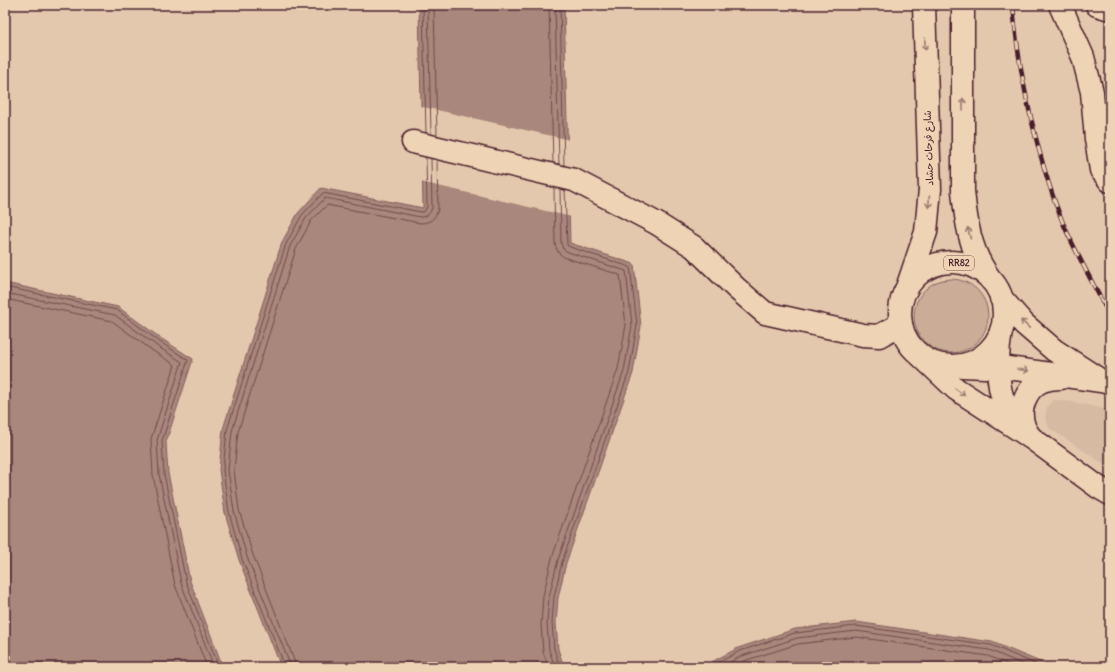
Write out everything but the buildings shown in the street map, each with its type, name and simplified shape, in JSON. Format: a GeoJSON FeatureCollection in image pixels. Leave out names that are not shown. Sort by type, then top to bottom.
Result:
{"type":"FeatureCollection","features":[{"type":"Feature","properties":{"kind":"main road","name":"شارع فرحات حشاد"},"geometry":{"type":"LineString","coordinates":[[907,288],[926,232],[930,189],[924,5]]}},
{"type":"Feature","properties":{"kind":"main road","name":"RR82"},"geometry":{"type":"LineString","coordinates":[[957,366],[969,363],[985,354],[996,341],[1001,331],[1003,315],[996,289],[982,268],[974,249],[966,220],[963,191],[963,5]]}},
{"type":"Feature","properties":{"kind":"main road"},"geometry":{"type":"LineString","coordinates":[[1060,5],[1083,57],[1092,92],[1096,140],[1101,170],[1110,181]]}},
{"type":"Feature","properties":{"kind":"main road"},"geometry":{"type":"LineString","coordinates":[[1097,5],[1110,9]]}},
{"type":"Feature","properties":{"kind":"main road"},"geometry":{"type":"LineString","coordinates":[[413,142],[574,180],[656,223],[694,247],[736,288],[765,313],[863,335],[879,336],[901,324]]}},
{"type":"Feature","properties":{"kind":"main road","name":"RR82"},"geometry":{"type":"LineString","coordinates":[[956,262],[976,268],[984,274],[1024,324],[1054,350],[1105,382],[1008,368],[944,366],[932,362],[921,356],[912,347],[905,336],[901,324],[900,312],[902,299],[907,288],[915,278],[934,265],[956,262]]}},
{"type":"Feature","properties":{"kind":"main road"},"geometry":{"type":"LineString","coordinates":[[1001,331],[998,354],[1001,394],[1012,415],[1030,437]]}},
{"type":"Feature","properties":{"kind":"main road"},"geometry":{"type":"LineString","coordinates":[[921,356],[956,389],[1030,437],[1098,487],[1110,494]]}},
{"type":"Feature","properties":{"kind":"main road"},"geometry":{"type":"LineString","coordinates":[[1030,437],[1024,426],[1022,414],[1024,402],[1030,391],[1039,383],[1051,378],[1072,377]]}},
{"type":"Feature","properties":{"kind":"shaded area"},"geometry":{"type":"Polygon","coordinates":[[[951,279],[972,285],[982,295],[988,316],[982,337],[972,347],[951,353],[930,347],[920,337],[914,316],[920,295],[930,285],[951,279]]]}},
{"type":"Feature","properties":{"kind":"shaded area"},"geometry":{"type":"Polygon","coordinates":[[[1053,400],[1073,402],[1110,410],[1110,468],[1049,428],[1045,417],[1047,407],[1053,400]]]}},
{"type":"Feature","properties":{"kind":"water"},"geometry":{"type":"Polygon","coordinates":[[[419,5],[564,5],[570,243],[634,264],[641,326],[633,373],[566,563],[558,598],[556,623],[558,649],[564,667],[281,667],[239,560],[225,513],[219,470],[223,429],[282,242],[298,213],[321,188],[423,208],[419,5]]]}},
{"type":"Feature","properties":{"kind":"water"},"geometry":{"type":"Polygon","coordinates":[[[5,283],[118,307],[162,339],[193,359],[166,442],[168,473],[190,581],[223,667],[5,667],[5,283]]]}},
{"type":"Feature","properties":{"kind":"water"},"geometry":{"type":"Polygon","coordinates":[[[856,622],[992,642],[1052,667],[702,667],[738,648],[795,629],[856,622]]]}},
{"type":"Feature","properties":{"kind":"pier"},"geometry":{"type":"Polygon","coordinates":[[[419,106],[570,140],[572,217],[421,182],[419,106]]]}},
{"type":"Feature","properties":{"kind":"railway"},"geometry":{"type":"LineString","coordinates":[[1013,5],[1017,44],[1027,101],[1049,185],[1067,232],[1082,264],[1110,316]]}}]}
